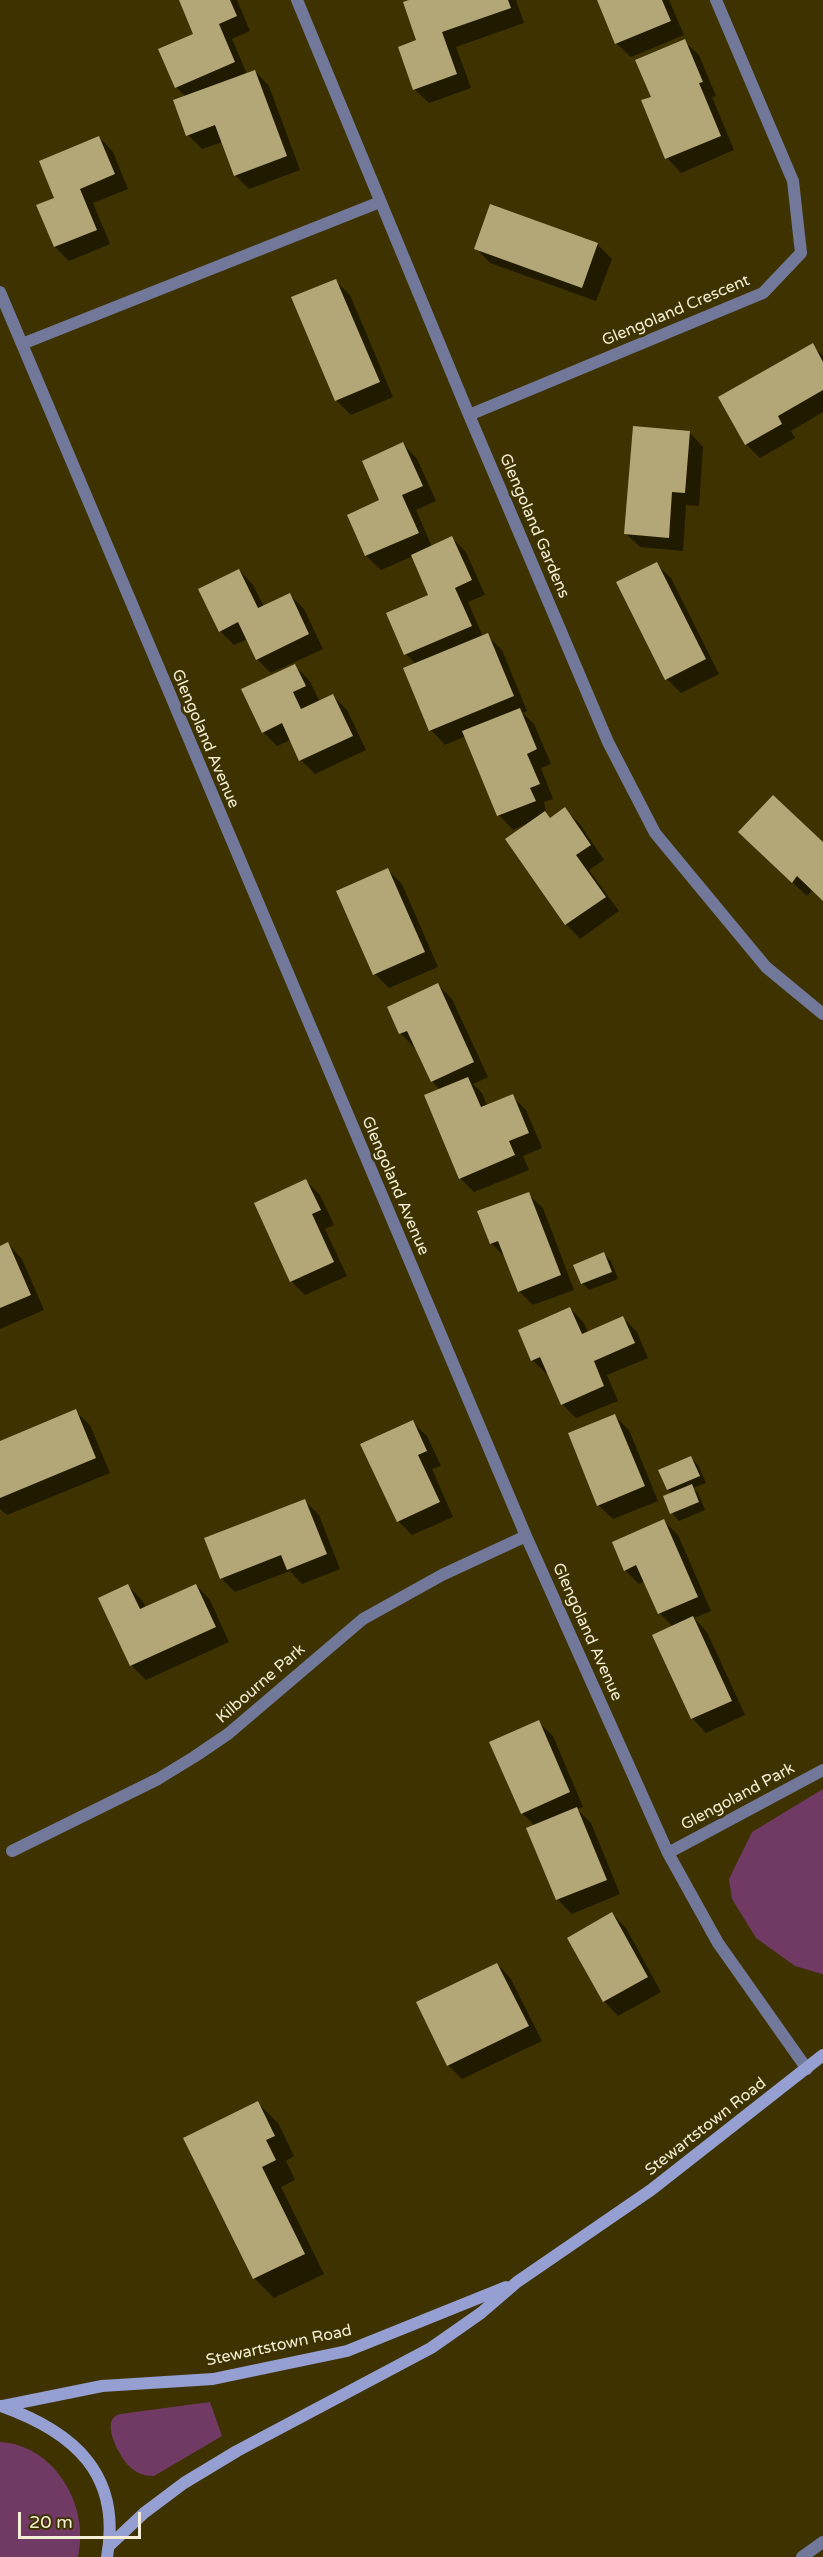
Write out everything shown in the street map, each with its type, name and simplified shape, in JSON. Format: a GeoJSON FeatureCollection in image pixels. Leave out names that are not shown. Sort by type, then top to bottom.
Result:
{"type":"FeatureCollection","features":[{"type":"Feature","properties":{"kind":"main road","name":"Stewartstown Road"},"geometry":{"type":"LineString","coordinates":[[108,2552],[144,2513],[184,2483],[237,2451],[431,2348],[481,2313],[517,2282],[651,2190],[823,2055]]}},
{"type":"Feature","properties":{"kind":"main road","name":"Stewartstown Road"},"geometry":{"type":"LineString","coordinates":[[1,2406],[102,2386],[213,2379],[346,2351],[517,2282]]}},
{"type":"Feature","properties":{"kind":"main road"},"geometry":{"type":"LineString","coordinates":[[1,2406],[71,2441],[96,2472],[110,2506],[108,2552]]}},
{"type":"Feature","properties":{"kind":"street","name":"Glengoland Gardens"},"geometry":{"type":"LineString","coordinates":[[297,0],[608,742],[655,833],[766,967],[823,1014]]}},
{"type":"Feature","properties":{"kind":"street","name":"Glengoland Crescent"},"geometry":{"type":"LineString","coordinates":[[469,415],[763,293],[801,253],[793,181],[716,0]]}},
{"type":"Feature","properties":{"kind":"street"},"geometry":{"type":"LineString","coordinates":[[22,344],[380,202]]}},
{"type":"Feature","properties":{"kind":"street","name":"Glengoland Avenue"},"geometry":{"type":"LineString","coordinates":[[0,292],[526,1536],[669,1853],[718,1943],[807,2069]]}},
{"type":"Feature","properties":{"kind":"street","name":"Kilbourne Park"},"geometry":{"type":"LineString","coordinates":[[12,1851],[158,1779],[194,1757],[228,1734],[363,1619],[442,1575],[526,1536]]}},
{"type":"Feature","properties":{"kind":"street","name":"Glengoland Park"},"geometry":{"type":"LineString","coordinates":[[669,1853],[823,1770]]}},
{"type":"Feature","properties":{"kind":"street"},"geometry":{"type":"LineString","coordinates":[[802,2557],[823,2542]]}},
{"type":"Feature","properties":{"kind":"shaded area"},"geometry":{"type":"Polygon","coordinates":[[[823,1789],[822,1974],[795,1966],[756,1938],[732,1899],[729,1879],[752,1832],[823,1789]]]}},
{"type":"Feature","properties":{"kind":"shaded area"},"geometry":{"type":"Polygon","coordinates":[[[210,2402],[222,2436],[154,2476],[140,2474],[132,2468],[116,2446],[111,2423],[114,2417],[120,2414],[210,2402]]]}},
{"type":"Feature","properties":{"kind":"shaded area"},"geometry":{"type":"Polygon","coordinates":[[[0,2442],[20,2446],[37,2454],[52,2466],[64,2482],[79,2518],[78,2557],[0,2557],[0,2442]]]}},
{"type":"Feature","properties":{"kind":"building"},"geometry":{"type":"Polygon","coordinates":[[[179,0],[230,0],[237,16],[219,24],[235,62],[175,88],[158,49],[193,34],[179,0]]]}},
{"type":"Feature","properties":{"kind":"building"},"geometry":{"type":"Polygon","coordinates":[[[409,0],[508,0],[511,8],[442,32],[457,74],[413,90],[398,47],[416,40],[403,2],[409,0]]]}},
{"type":"Feature","properties":{"kind":"building"},"geometry":{"type":"Polygon","coordinates":[[[597,0],[662,0],[671,21],[615,44],[597,0]]]}},
{"type":"Feature","properties":{"kind":"building"},"geometry":{"type":"Polygon","coordinates":[[[685,39],[703,82],[699,83],[721,136],[665,159],[641,100],[651,97],[635,60],[685,39]]]}},
{"type":"Feature","properties":{"kind":"building"},"geometry":{"type":"Polygon","coordinates":[[[255,70],[287,156],[234,176],[215,125],[186,136],[173,100],[255,70]]]}},
{"type":"Feature","properties":{"kind":"building"},"geometry":{"type":"Polygon","coordinates":[[[99,136],[115,174],[80,189],[97,230],[54,247],[36,205],[54,198],[39,161],[99,136]]]}},
{"type":"Feature","properties":{"kind":"building"},"geometry":{"type":"Polygon","coordinates":[[[490,204],[598,243],[582,288],[474,249],[490,204]]]}},
{"type":"Feature","properties":{"kind":"building"},"geometry":{"type":"Polygon","coordinates":[[[336,279],[380,382],[335,401],[291,297],[336,279]]]}},
{"type":"Feature","properties":{"kind":"building"},"geometry":{"type":"Polygon","coordinates":[[[813,343],[823,362],[823,390],[778,416],[782,424],[745,445],[718,397],[813,343]]]}},
{"type":"Feature","properties":{"kind":"building"},"geometry":{"type":"Polygon","coordinates":[[[633,426],[690,431],[685,493],[672,492],[669,538],[624,534],[633,426]]]}},
{"type":"Feature","properties":{"kind":"building"},"geometry":{"type":"Polygon","coordinates":[[[403,442],[423,486],[402,495],[419,533],[365,556],[347,515],[379,500],[362,461],[403,442]]]}},
{"type":"Feature","properties":{"kind":"building"},"geometry":{"type":"Polygon","coordinates":[[[452,536],[472,580],[455,588],[472,626],[404,655],[386,613],[428,595],[411,555],[452,536]]]}},
{"type":"Feature","properties":{"kind":"building"},"geometry":{"type":"Polygon","coordinates":[[[657,562],[706,659],[665,680],[616,582],[657,562]]]}},
{"type":"Feature","properties":{"kind":"building"},"geometry":{"type":"Polygon","coordinates":[[[239,569],[258,608],[290,593],[309,634],[256,660],[238,622],[219,632],[198,589],[239,569]]]}},
{"type":"Feature","properties":{"kind":"building"},"geometry":{"type":"Polygon","coordinates":[[[488,633],[514,696],[429,731],[403,668],[488,633]]]}},
{"type":"Feature","properties":{"kind":"building"},"geometry":{"type":"Polygon","coordinates":[[[295,664],[306,686],[293,692],[301,709],[333,694],[353,736],[299,761],[282,723],[262,733],[241,689],[295,664]]]}},
{"type":"Feature","properties":{"kind":"building"},"geometry":{"type":"Polygon","coordinates":[[[520,708],[537,749],[527,754],[540,784],[530,788],[536,801],[497,816],[462,731],[520,708]]]}},
{"type":"Feature","properties":{"kind":"building"},"geometry":{"type":"Polygon","coordinates":[[[773,795],[823,842],[823,901],[797,876],[792,883],[738,832],[773,795]]]}},
{"type":"Feature","properties":{"kind":"building"},"geometry":{"type":"Polygon","coordinates":[[[565,807],[591,845],[576,855],[606,897],[565,925],[505,839],[545,811],[550,818],[565,807]]]}},
{"type":"Feature","properties":{"kind":"building"},"geometry":{"type":"Polygon","coordinates":[[[388,868],[425,952],[373,975],[336,891],[388,868]]]}},
{"type":"Feature","properties":{"kind":"building"},"geometry":{"type":"Polygon","coordinates":[[[438,983],[474,1062],[431,1082],[407,1031],[399,1034],[387,1007],[438,983]]]}},
{"type":"Feature","properties":{"kind":"building"},"geometry":{"type":"Polygon","coordinates":[[[468,1077],[481,1107],[513,1094],[529,1133],[509,1141],[515,1155],[459,1179],[424,1095],[468,1077]]]}},
{"type":"Feature","properties":{"kind":"building"},"geometry":{"type":"Polygon","coordinates":[[[306,1179],[321,1210],[312,1214],[334,1262],[290,1282],[254,1203],[306,1179]]]}},
{"type":"Feature","properties":{"kind":"building"},"geometry":{"type":"Polygon","coordinates":[[[529,1192],[561,1275],[518,1292],[498,1241],[490,1244],[477,1211],[529,1192]]]}},
{"type":"Feature","properties":{"kind":"building"},"geometry":{"type":"Polygon","coordinates":[[[8,1242],[31,1295],[0,1308],[0,1246],[8,1242]]]}},
{"type":"Feature","properties":{"kind":"building"},"geometry":{"type":"Polygon","coordinates":[[[604,1252],[612,1272],[581,1284],[573,1265],[604,1252]]]}},
{"type":"Feature","properties":{"kind":"building"},"geometry":{"type":"Polygon","coordinates":[[[570,1307],[582,1334],[623,1316],[635,1343],[594,1361],[604,1386],[561,1405],[540,1357],[531,1361],[518,1330],[570,1307]]]}},
{"type":"Feature","properties":{"kind":"building"},"geometry":{"type":"Polygon","coordinates":[[[76,1409],[96,1458],[0,1498],[0,1441],[76,1409]]]}},
{"type":"Feature","properties":{"kind":"building"},"geometry":{"type":"Polygon","coordinates":[[[615,1414],[645,1486],[597,1506],[568,1433],[615,1414]]]}},
{"type":"Feature","properties":{"kind":"building"},"geometry":{"type":"Polygon","coordinates":[[[413,1420],[427,1451],[418,1455],[440,1502],[397,1522],[360,1444],[413,1420]]]}},
{"type":"Feature","properties":{"kind":"building"},"geometry":{"type":"Polygon","coordinates":[[[691,1456],[700,1476],[667,1490],[658,1470],[691,1456]]]}},
{"type":"Feature","properties":{"kind":"building"},"geometry":{"type":"Polygon","coordinates":[[[692,1484],[699,1502],[670,1514],[663,1496],[692,1484]]]}},
{"type":"Feature","properties":{"kind":"building"},"geometry":{"type":"Polygon","coordinates":[[[305,1499],[327,1554],[287,1570],[281,1555],[220,1579],[204,1538],[305,1499]]]}},
{"type":"Feature","properties":{"kind":"building"},"geometry":{"type":"Polygon","coordinates":[[[664,1519],[698,1597],[658,1614],[636,1565],[624,1571],[612,1542],[664,1519]]]}},
{"type":"Feature","properties":{"kind":"building"},"geometry":{"type":"Polygon","coordinates":[[[128,1584],[140,1609],[196,1584],[216,1627],[130,1666],[98,1598],[128,1584]]]}},
{"type":"Feature","properties":{"kind":"building"},"geometry":{"type":"Polygon","coordinates":[[[693,1616],[732,1701],[691,1719],[652,1635],[693,1616]]]}},
{"type":"Feature","properties":{"kind":"building"},"geometry":{"type":"Polygon","coordinates":[[[539,1720],[570,1792],[521,1814],[489,1742],[539,1720]]]}},
{"type":"Feature","properties":{"kind":"building"},"geometry":{"type":"Polygon","coordinates":[[[577,1807],[607,1880],[556,1900],[526,1828],[577,1807]]]}},
{"type":"Feature","properties":{"kind":"building"},"geometry":{"type":"Polygon","coordinates":[[[612,1912],[648,1977],[603,2002],[567,1938],[612,1912]]]}},
{"type":"Feature","properties":{"kind":"building"},"geometry":{"type":"Polygon","coordinates":[[[497,1963],[529,2026],[447,2066],[416,2002],[497,1963]]]}},
{"type":"Feature","properties":{"kind":"building"},"geometry":{"type":"Polygon","coordinates":[[[258,2101],[275,2136],[266,2140],[276,2160],[262,2167],[305,2254],[253,2279],[183,2138],[258,2101]]]}}]}
